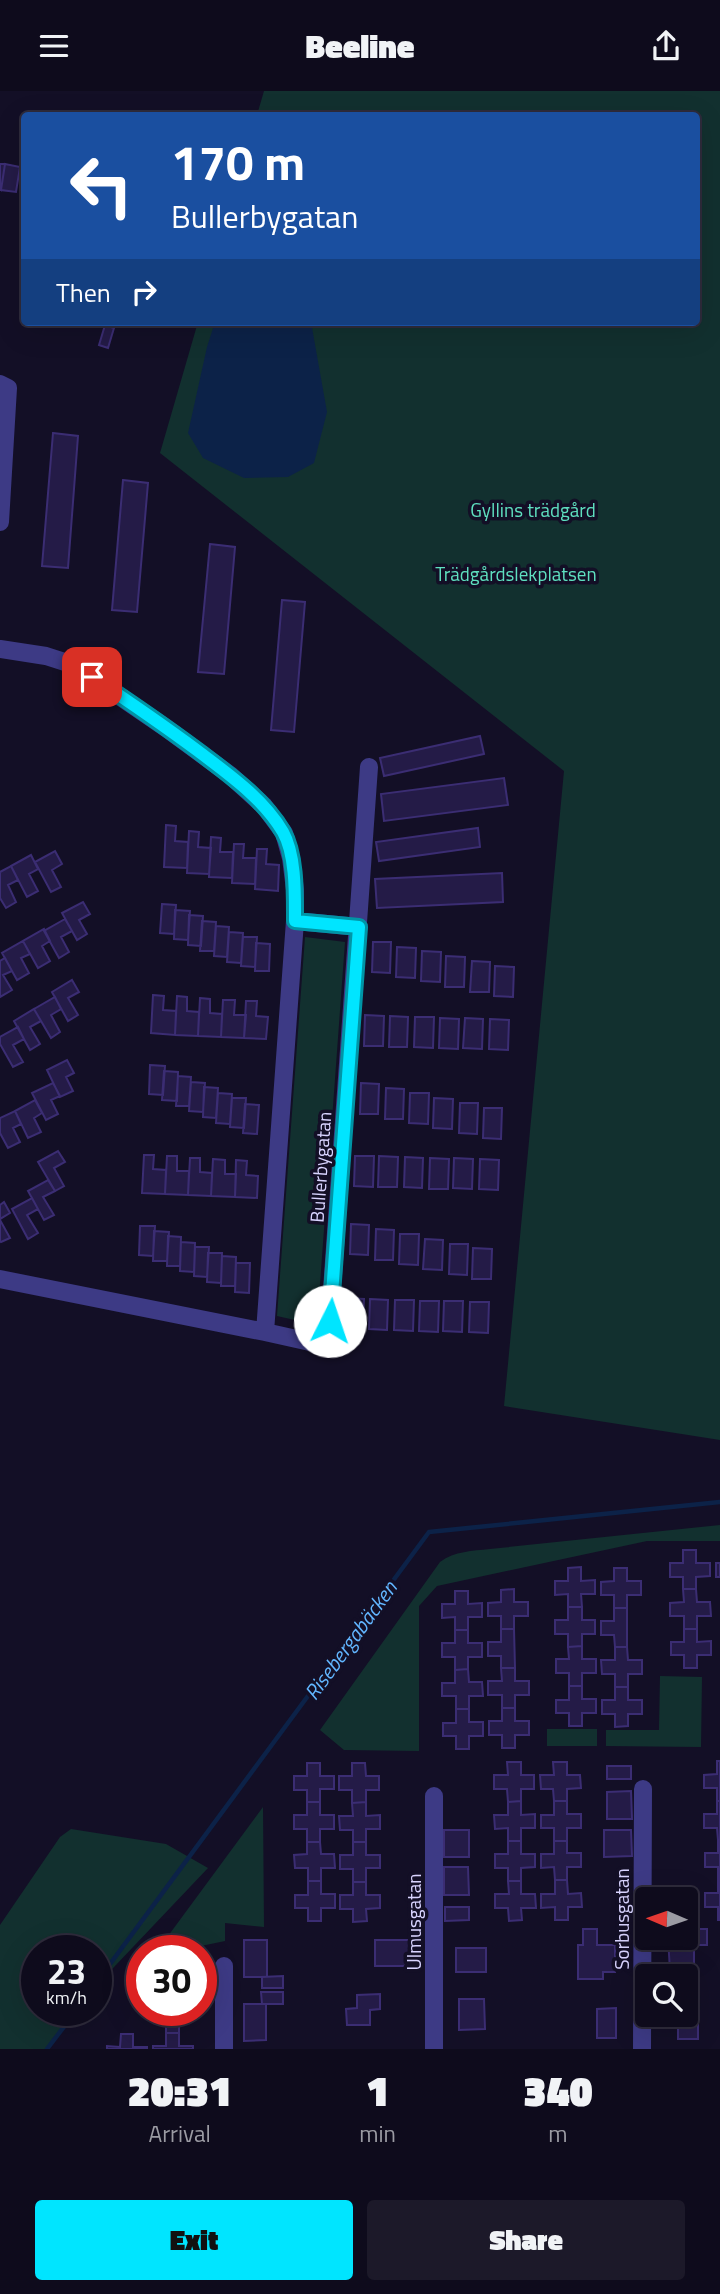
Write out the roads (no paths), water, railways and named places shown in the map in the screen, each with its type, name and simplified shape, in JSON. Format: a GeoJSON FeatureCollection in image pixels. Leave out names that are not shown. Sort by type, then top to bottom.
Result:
{"type":"FeatureCollection","features":[{"type":"Feature","properties":{"kind":"street"},"geometry":{"type":"LineString","coordinates":[[0,522],[4,386]]}},
{"type":"Feature","properties":{"kind":"street"},"geometry":{"type":"LineString","coordinates":[[0,649],[46,656],[74,665],[142,710],[230,775],[264,806],[284,833],[291,858],[295,921],[265,1332]]}},
{"type":"Feature","properties":{"kind":"street","name":"Bullerbygatan"},"geometry":{"type":"LineString","coordinates":[[0,1279],[328,1346],[369,767]]}},
{"type":"Feature","properties":{"kind":"street"},"geometry":{"type":"LineString","coordinates":[[295,921],[359,927]]}},
{"type":"Feature","properties":{"kind":"street","name":"Sorbusgatan"},"geometry":{"type":"LineString","coordinates":[[642,2049],[643,1789]]}},
{"type":"Feature","properties":{"kind":"street","name":"Ulmusgatan"},"geometry":{"type":"LineString","coordinates":[[434,1796],[434,2049]]}},
{"type":"Feature","properties":{"kind":"street"},"geometry":{"type":"LineString","coordinates":[[224,2049],[225,1966]]}},
{"type":"Feature","properties":{"kind":"water"},"geometry":{"type":"Polygon","coordinates":[[[214,326],[312,326],[327,412],[314,463],[288,477],[244,478],[203,458],[188,433],[214,326]]]}},
{"type":"Feature","properties":{"kind":"waterway","name":"Risebergabäcken"},"geometry":{"type":"LineString","coordinates":[[112,1961],[429,1532],[720,1502]]}},
{"type":"Feature","properties":{"kind":"waterway","name":"Risebergabäcken"},"geometry":{"type":"LineString","coordinates":[[47,2049],[65,2026]]}},
{"type":"Feature","properties":{"kind":"park label","name":"Gyllins trädgård"},"geometry":{"type":"Point","coordinates":[533,509]}},
{"type":"Feature","properties":{"kind":"park label","name":"Trädgårdslekplatsen"},"geometry":{"type":"Point","coordinates":[516,573]}}]}
